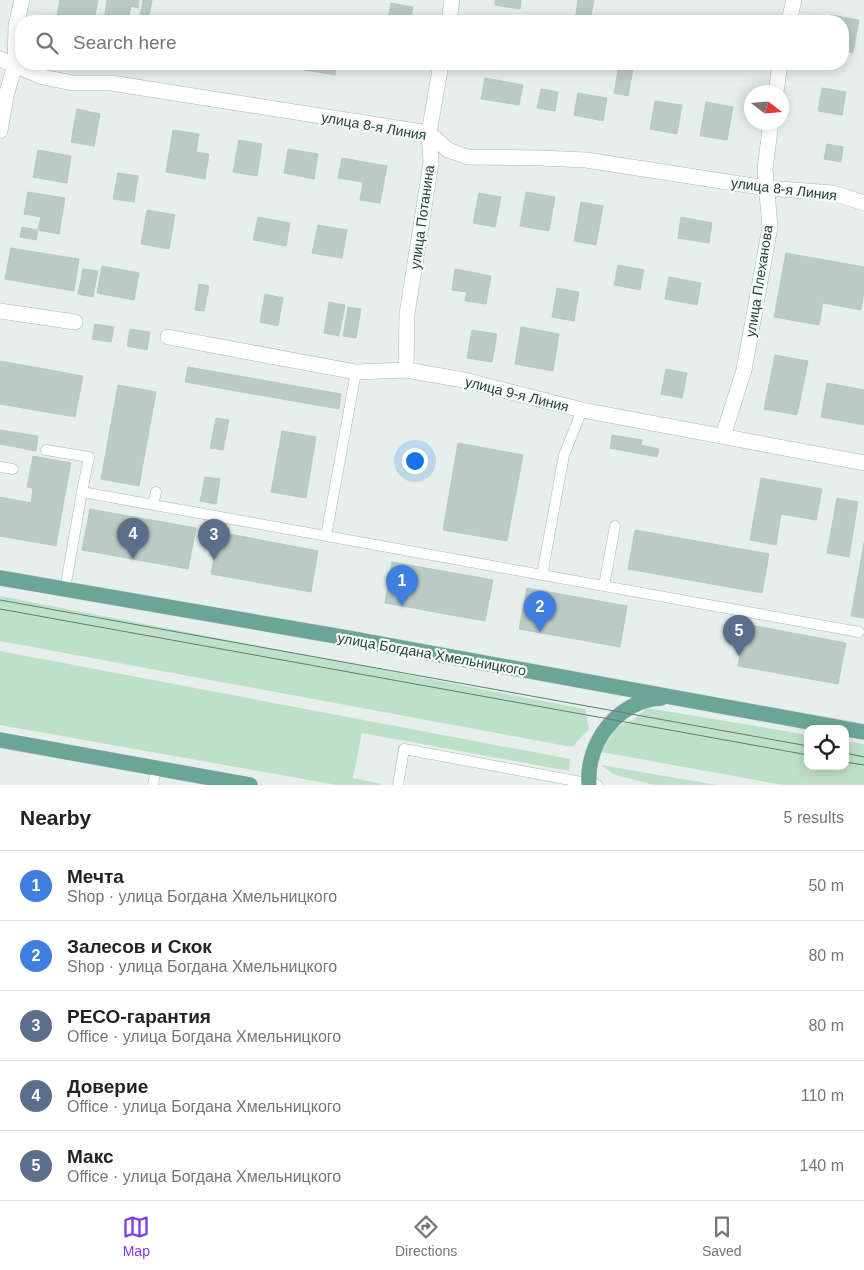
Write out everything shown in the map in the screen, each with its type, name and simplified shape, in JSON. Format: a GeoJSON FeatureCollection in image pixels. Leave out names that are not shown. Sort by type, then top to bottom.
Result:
{"type":"FeatureCollection","features":[{"type":"Feature","properties":{"kind":"main road","name":"улица Богдана Хмельницкого"},"geometry":{"type":"LineString","coordinates":[[0,578],[864,732]]}},
{"type":"Feature","properties":{"kind":"main road"},"geometry":{"type":"LineString","coordinates":[[591,784],[591,760],[596,745],[614,720],[638,704],[655,698],[672,697]]}},
{"type":"Feature","properties":{"kind":"main road"},"geometry":{"type":"LineString","coordinates":[[0,740],[250,785]]}},
{"type":"Feature","properties":{"kind":"street"},"geometry":{"type":"LineString","coordinates":[[19,15],[22,0]]}},
{"type":"Feature","properties":{"kind":"street"},"geometry":{"type":"LineString","coordinates":[[450,15],[452,0]]}},
{"type":"Feature","properties":{"kind":"street"},"geometry":{"type":"LineString","coordinates":[[790,15],[794,0]]}},
{"type":"Feature","properties":{"kind":"street","name":"улица 8-я Линия"},"geometry":{"type":"LineString","coordinates":[[0,58],[15,65]]}},
{"type":"Feature","properties":{"kind":"street"},"geometry":{"type":"LineString","coordinates":[[0,131],[6,96],[15,65]]}},
{"type":"Feature","properties":{"kind":"street","name":"улица 8-я Линия"},"geometry":{"type":"LineString","coordinates":[[27,70],[43,77],[73,83],[112,83],[429,134],[448,150],[468,157],[586,160],[766,188],[833,193],[864,203]]}},
{"type":"Feature","properties":{"kind":"street","name":"улица Потанина"},"geometry":{"type":"LineString","coordinates":[[406,370],[407,314],[431,163],[429,134],[440,70]]}},
{"type":"Feature","properties":{"kind":"street"},"geometry":{"type":"LineString","coordinates":[[777,85],[779,70]]}},
{"type":"Feature","properties":{"kind":"street","name":"улица Плеханова"},"geometry":{"type":"LineString","coordinates":[[723,436],[744,370],[770,227],[765,169],[770,130]]}},
{"type":"Feature","properties":{"kind":"street"},"geometry":{"type":"LineString","coordinates":[[0,311],[76,322]]}},
{"type":"Feature","properties":{"kind":"street","name":"улица 9-я Линия"},"geometry":{"type":"LineString","coordinates":[[168,337],[356,372],[406,370],[464,380],[582,410],[864,463]]}},
{"type":"Feature","properties":{"kind":"lane"},"geometry":{"type":"LineString","coordinates":[[326,536],[356,372]]}},
{"type":"Feature","properties":{"kind":"lane"},"geometry":{"type":"LineString","coordinates":[[542,575],[564,455],[582,410]]}},
{"type":"Feature","properties":{"kind":"lane"},"geometry":{"type":"LineString","coordinates":[[46,450],[89,457],[65,589]]}},
{"type":"Feature","properties":{"kind":"lane"},"geometry":{"type":"LineString","coordinates":[[0,467],[13,470]]}},
{"type":"Feature","properties":{"kind":"lane"},"geometry":{"type":"LineString","coordinates":[[82,492],[859,632]]}},
{"type":"Feature","properties":{"kind":"lane"},"geometry":{"type":"LineString","coordinates":[[154,505],[156,492]]}},
{"type":"Feature","properties":{"kind":"lane"},"geometry":{"type":"LineString","coordinates":[[604,586],[614,526]]}},
{"type":"Feature","properties":{"kind":"lane"},"geometry":{"type":"LineString","coordinates":[[398,785],[404,749],[591,784]]}},
{"type":"Feature","properties":{"kind":"lane"},"geometry":{"type":"LineString","coordinates":[[153,785],[156,768]]}},
{"type":"Feature","properties":{"kind":"green space"},"geometry":{"type":"Polygon","coordinates":[[[0,596],[585,709],[589,729],[572,747],[0,641],[0,596]]]}},
{"type":"Feature","properties":{"kind":"green space"},"geometry":{"type":"Polygon","coordinates":[[[0,651],[570,759],[569,771],[362,733],[353,778],[381,784],[337,785],[0,725],[0,651]]]}},
{"type":"Feature","properties":{"kind":"green space"},"geometry":{"type":"Polygon","coordinates":[[[647,708],[804,734],[804,770],[849,770],[849,742],[864,744],[864,785],[783,785],[601,752],[617,727],[633,720],[647,708]]]}},
{"type":"Feature","properties":{"kind":"green space"},"geometry":{"type":"Polygon","coordinates":[[[601,765],[717,785],[654,785],[613,774],[601,765]]]}},
{"type":"Feature","properties":{"kind":"building"},"geometry":{"type":"Polygon","coordinates":[[[60,0],[98,0],[95,15],[57,15],[60,0]]]}},
{"type":"Feature","properties":{"kind":"building"},"geometry":{"type":"Polygon","coordinates":[[[107,0],[139,0],[138,8],[131,6],[129,15],[105,15],[107,0]]]}},
{"type":"Feature","properties":{"kind":"building"},"geometry":{"type":"Polygon","coordinates":[[[143,0],[152,0],[149,15],[140,15],[143,0]]]}},
{"type":"Feature","properties":{"kind":"building"},"geometry":{"type":"Polygon","coordinates":[[[495,0],[521,0],[520,9],[495,5],[495,0]]]}},
{"type":"Feature","properties":{"kind":"building"},"geometry":{"type":"Polygon","coordinates":[[[578,0],[594,0],[591,15],[576,15],[578,0]]]}},
{"type":"Feature","properties":{"kind":"building"},"geometry":{"type":"Polygon","coordinates":[[[391,3],[413,7],[411,15],[389,15],[391,3]]]}},
{"type":"Feature","properties":{"kind":"building"},"geometry":{"type":"Polygon","coordinates":[[[849,18],[859,20],[853,53],[849,52],[849,18]]]}},
{"type":"Feature","properties":{"kind":"building"},"geometry":{"type":"Polygon","coordinates":[[[305,70],[336,70],[335,75],[305,70]]]}},
{"type":"Feature","properties":{"kind":"building"},"geometry":{"type":"Polygon","coordinates":[[[618,70],[633,70],[628,96],[614,93],[618,70]]]}},
{"type":"Feature","properties":{"kind":"building"},"geometry":{"type":"Polygon","coordinates":[[[485,78],[523,85],[519,105],[481,99],[485,78]]]}},
{"type":"Feature","properties":{"kind":"building"},"geometry":{"type":"Polygon","coordinates":[[[822,88],[846,92],[842,115],[818,111],[822,88]]]}},
{"type":"Feature","properties":{"kind":"building"},"geometry":{"type":"Polygon","coordinates":[[[541,89],[558,92],[555,111],[537,108],[541,89]]]}},
{"type":"Feature","properties":{"kind":"building"},"geometry":{"type":"Polygon","coordinates":[[[578,93],[607,98],[603,121],[574,115],[578,93]]]}},
{"type":"Feature","properties":{"kind":"building"},"geometry":{"type":"Polygon","coordinates":[[[655,101],[682,105],[677,134],[650,129],[655,101]]]}},
{"type":"Feature","properties":{"kind":"building"},"geometry":{"type":"Polygon","coordinates":[[[706,102],[733,107],[727,140],[700,136],[706,102]]]}},
{"type":"Feature","properties":{"kind":"building"},"geometry":{"type":"Polygon","coordinates":[[[77,109],[100,114],[94,146],[71,142],[77,109]]]}},
{"type":"Feature","properties":{"kind":"building"},"geometry":{"type":"Polygon","coordinates":[[[173,130],[199,134],[196,152],[209,154],[205,179],[166,172],[173,130]]]}},
{"type":"Feature","properties":{"kind":"building"},"geometry":{"type":"Polygon","coordinates":[[[239,140],[262,144],[257,176],[233,172],[239,140]]]}},
{"type":"Feature","properties":{"kind":"building"},"geometry":{"type":"Polygon","coordinates":[[[827,144],[843,147],[841,162],[824,159],[827,144]]]}},
{"type":"Feature","properties":{"kind":"building"},"geometry":{"type":"Polygon","coordinates":[[[288,149],[318,154],[314,179],[284,173],[288,149]]]}},
{"type":"Feature","properties":{"kind":"building"},"geometry":{"type":"Polygon","coordinates":[[[38,150],[71,156],[67,183],[33,177],[38,150]]]}},
{"type":"Feature","properties":{"kind":"building"},"geometry":{"type":"Polygon","coordinates":[[[342,158],[387,166],[380,203],[360,200],[363,182],[338,178],[342,158]]]}},
{"type":"Feature","properties":{"kind":"building"},"geometry":{"type":"Polygon","coordinates":[[[118,173],[138,176],[134,202],[113,199],[118,173]]]}},
{"type":"Feature","properties":{"kind":"building"},"geometry":{"type":"Polygon","coordinates":[[[28,192],[65,198],[59,234],[38,230],[41,217],[24,214],[28,192]]]}},
{"type":"Feature","properties":{"kind":"building"},"geometry":{"type":"Polygon","coordinates":[[[526,192],[555,197],[549,231],[520,226],[526,192]]]}},
{"type":"Feature","properties":{"kind":"building"},"geometry":{"type":"Polygon","coordinates":[[[479,193],[501,197],[495,227],[473,223],[479,193]]]}},
{"type":"Feature","properties":{"kind":"building"},"geometry":{"type":"Polygon","coordinates":[[[581,202],[603,206],[596,245],[574,241],[581,202]]]}},
{"type":"Feature","properties":{"kind":"building"},"geometry":{"type":"Polygon","coordinates":[[[147,210],[175,215],[169,249],[141,244],[147,210]]]}},
{"type":"Feature","properties":{"kind":"building"},"geometry":{"type":"Polygon","coordinates":[[[258,217],[290,223],[286,246],[253,240],[258,217]]]}},
{"type":"Feature","properties":{"kind":"building"},"geometry":{"type":"Polygon","coordinates":[[[681,217],[712,223],[709,243],[678,238],[681,217]]]}},
{"type":"Feature","properties":{"kind":"building"},"geometry":{"type":"Polygon","coordinates":[[[318,225],[347,230],[342,258],[312,253],[318,225]]]}},
{"type":"Feature","properties":{"kind":"building"},"geometry":{"type":"Polygon","coordinates":[[[22,227],[38,230],[36,240],[20,237],[22,227]]]}},
{"type":"Feature","properties":{"kind":"building"},"geometry":{"type":"Polygon","coordinates":[[[11,248],[79,259],[74,291],[5,279],[11,248]]]}},
{"type":"Feature","properties":{"kind":"building"},"geometry":{"type":"Polygon","coordinates":[[[786,253],[864,267],[864,291],[861,310],[823,303],[819,325],[774,317],[786,253]]]}},
{"type":"Feature","properties":{"kind":"building"},"geometry":{"type":"Polygon","coordinates":[[[618,265],[644,270],[640,290],[614,285],[618,265]]]}},
{"type":"Feature","properties":{"kind":"building"},"geometry":{"type":"Polygon","coordinates":[[[102,266],[139,273],[134,300],[97,293],[102,266]]]}},
{"type":"Feature","properties":{"kind":"building"},"geometry":{"type":"Polygon","coordinates":[[[83,269],[98,271],[93,297],[78,294],[83,269]]]}},
{"type":"Feature","properties":{"kind":"building"},"geometry":{"type":"Polygon","coordinates":[[[455,269],[491,276],[486,304],[465,301],[467,292],[452,290],[455,269]]]}},
{"type":"Feature","properties":{"kind":"building"},"geometry":{"type":"Polygon","coordinates":[[[669,277],[701,283],[697,305],[665,299],[669,277]]]}},
{"type":"Feature","properties":{"kind":"building"},"geometry":{"type":"Polygon","coordinates":[[[199,284],[209,286],[204,311],[195,310],[199,284]]]}},
{"type":"Feature","properties":{"kind":"building"},"geometry":{"type":"Polygon","coordinates":[[[557,288],[579,292],[574,321],[552,317],[557,288]]]}},
{"type":"Feature","properties":{"kind":"building"},"geometry":{"type":"Polygon","coordinates":[[[265,294],[283,298],[278,326],[260,322],[265,294]]]}},
{"type":"Feature","properties":{"kind":"building"},"geometry":{"type":"Polygon","coordinates":[[[329,302],[345,305],[339,336],[324,333],[329,302]]]}},
{"type":"Feature","properties":{"kind":"building"},"geometry":{"type":"Polygon","coordinates":[[[348,307],[361,309],[356,338],[343,336],[348,307]]]}},
{"type":"Feature","properties":{"kind":"building"},"geometry":{"type":"Polygon","coordinates":[[[95,324],[114,327],[111,342],[92,339],[95,324]]]}},
{"type":"Feature","properties":{"kind":"building"},"geometry":{"type":"Polygon","coordinates":[[[521,327],[559,334],[553,371],[515,364],[521,327]]]}},
{"type":"Feature","properties":{"kind":"building"},"geometry":{"type":"Polygon","coordinates":[[[130,329],[150,332],[147,350],[127,346],[130,329]]]}},
{"type":"Feature","properties":{"kind":"building"},"geometry":{"type":"Polygon","coordinates":[[[472,330],[497,334],[492,362],[467,358],[472,330]]]}},
{"type":"Feature","properties":{"kind":"building"},"geometry":{"type":"Polygon","coordinates":[[[775,355],[808,361],[797,415],[764,409],[775,355]]]}},
{"type":"Feature","properties":{"kind":"building"},"geometry":{"type":"Polygon","coordinates":[[[0,361],[83,376],[75,417],[0,404],[0,361]]]}},
{"type":"Feature","properties":{"kind":"building"},"geometry":{"type":"Polygon","coordinates":[[[188,367],[341,394],[339,409],[185,382],[188,367]]]}},
{"type":"Feature","properties":{"kind":"building"},"geometry":{"type":"Polygon","coordinates":[[[666,369],[687,373],[682,398],[661,394],[666,369]]]}},
{"type":"Feature","properties":{"kind":"building"},"geometry":{"type":"Polygon","coordinates":[[[827,383],[864,390],[864,425],[821,417],[827,383]]]}},
{"type":"Feature","properties":{"kind":"building"},"geometry":{"type":"Polygon","coordinates":[[[118,385],[156,392],[139,486],[101,479],[118,385]]]}},
{"type":"Feature","properties":{"kind":"building"},"geometry":{"type":"Polygon","coordinates":[[[216,418],[229,420],[223,450],[210,448],[216,418]]]}},
{"type":"Feature","properties":{"kind":"building"},"geometry":{"type":"Polygon","coordinates":[[[0,430],[38,436],[36,451],[0,444],[0,430]]]}},
{"type":"Feature","properties":{"kind":"building"},"geometry":{"type":"Polygon","coordinates":[[[282,431],[316,437],[306,498],[271,492],[282,431]]]}},
{"type":"Feature","properties":{"kind":"building"},"geometry":{"type":"Polygon","coordinates":[[[612,435],[642,440],[641,445],[659,449],[657,457],[610,448],[612,435]]]}},
{"type":"Feature","properties":{"kind":"building"},"geometry":{"type":"Polygon","coordinates":[[[458,443],[523,455],[507,541],[443,530],[458,443]]]}},
{"type":"Feature","properties":{"kind":"building"},"geometry":{"type":"Polygon","coordinates":[[[33,456],[71,463],[65,494],[27,487],[33,456]]]}},
{"type":"Feature","properties":{"kind":"building"},"geometry":{"type":"Polygon","coordinates":[[[205,477],[220,479],[216,504],[200,501],[205,477]]]}},
{"type":"Feature","properties":{"kind":"building"},"geometry":{"type":"Polygon","coordinates":[[[761,478],[822,489],[816,520],[781,514],[776,545],[750,540],[761,478]]]}},
{"type":"Feature","properties":{"kind":"building"},"geometry":{"type":"Polygon","coordinates":[[[33,488],[65,494],[56,546],[0,536],[0,497],[31,503],[33,488]]]}},
{"type":"Feature","properties":{"kind":"building"},"geometry":{"type":"Polygon","coordinates":[[[837,498],[858,502],[849,557],[827,553],[837,498]]]}},
{"type":"Feature","properties":{"kind":"building"},"geometry":{"type":"Polygon","coordinates":[[[90,509],[196,528],[188,569],[82,550],[90,509]]]}},
{"type":"Feature","properties":{"kind":"building"},"geometry":{"type":"Polygon","coordinates":[[[635,530],[769,554],[762,593],[628,569],[635,530]]]}},
{"type":"Feature","properties":{"kind":"building"},"geometry":{"type":"Polygon","coordinates":[[[219,532],[318,551],[311,592],[211,574],[219,532]]]}},
{"type":"Feature","properties":{"kind":"building"},"geometry":{"type":"Polygon","coordinates":[[[864,543],[864,618],[851,616],[864,543]]]}},
{"type":"Feature","properties":{"kind":"building"},"geometry":{"type":"Polygon","coordinates":[[[392,562],[493,580],[485,621],[385,603],[392,562]]]}},
{"type":"Feature","properties":{"kind":"building"},"geometry":{"type":"Polygon","coordinates":[[[527,588],[627,606],[620,647],[519,629],[527,588]]]}},
{"type":"Feature","properties":{"kind":"building"},"geometry":{"type":"Polygon","coordinates":[[[745,624],[846,643],[838,684],[738,666],[745,624]]]}},
{"type":"Feature","properties":{"kind":"tram line"},"geometry":{"type":"LineString","coordinates":[[0,600],[804,745]]}},
{"type":"Feature","properties":{"kind":"tram line"},"geometry":{"type":"LineString","coordinates":[[0,609],[804,754]]}},
{"type":"Feature","properties":{"kind":"tram line"},"geometry":{"type":"LineString","coordinates":[[849,754],[864,757]]}},
{"type":"Feature","properties":{"kind":"tram line"},"geometry":{"type":"LineString","coordinates":[[849,763],[864,765]]}},
{"type":"Feature","properties":{"kind":"place","name":"Доверие"},"geometry":{"type":"Point","coordinates":[133,559]}},
{"type":"Feature","properties":{"kind":"place","name":"РЕСО-гарантия"},"geometry":{"type":"Point","coordinates":[214,560]}},
{"type":"Feature","properties":{"kind":"place","name":"Мечта"},"geometry":{"type":"Point","coordinates":[402,606]}},
{"type":"Feature","properties":{"kind":"place","name":"Залесов и Скок"},"geometry":{"type":"Point","coordinates":[540,632]}},
{"type":"Feature","properties":{"kind":"place","name":"Макс"},"geometry":{"type":"Point","coordinates":[739,656]}}]}
